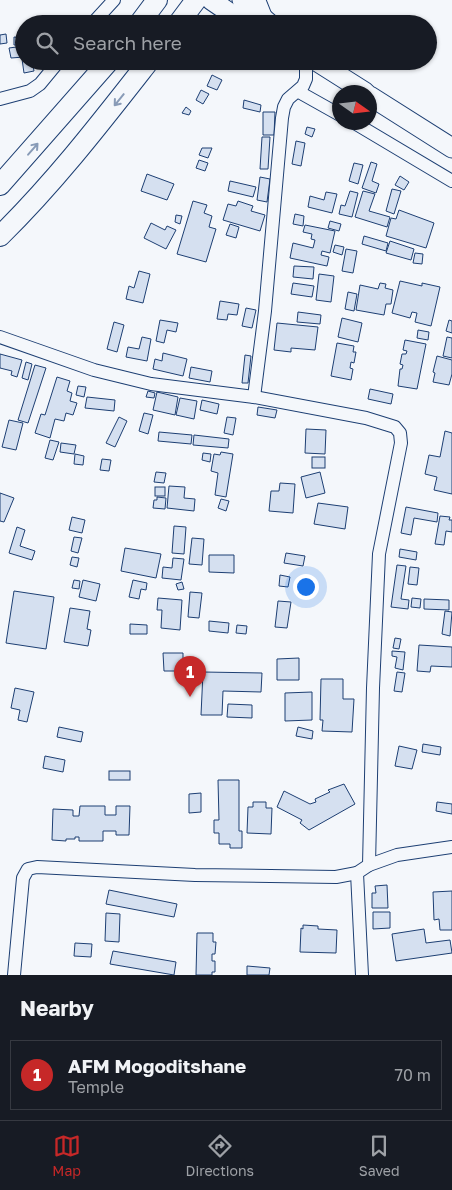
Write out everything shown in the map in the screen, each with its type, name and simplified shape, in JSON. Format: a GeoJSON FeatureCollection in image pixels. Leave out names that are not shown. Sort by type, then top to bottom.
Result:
{"type":"FeatureCollection","features":[{"type":"Feature","properties":{"kind":"main road"},"geometry":{"type":"LineString","coordinates":[[146,15],[157,0]]}},
{"type":"Feature","properties":{"kind":"main road"},"geometry":{"type":"LineString","coordinates":[[185,15],[196,0]]}},
{"type":"Feature","properties":{"kind":"main road"},"geometry":{"type":"LineString","coordinates":[[211,0],[255,15]]}},
{"type":"Feature","properties":{"kind":"main road"},"geometry":{"type":"LineString","coordinates":[[242,0],[257,15]]}},
{"type":"Feature","properties":{"kind":"main road"},"geometry":{"type":"LineString","coordinates":[[0,185],[101,70]]}},
{"type":"Feature","properties":{"kind":"main road"},"geometry":{"type":"LineString","coordinates":[[0,236],[21,216],[68,162],[142,70]]}},
{"type":"Feature","properties":{"kind":"main road"},"geometry":{"type":"LineString","coordinates":[[330,70],[354,85]]}},
{"type":"Feature","properties":{"kind":"main road"},"geometry":{"type":"LineString","coordinates":[[377,100],[452,148]]}},
{"type":"Feature","properties":{"kind":"street"},"geometry":{"type":"LineString","coordinates":[[100,15],[114,0]]}},
{"type":"Feature","properties":{"kind":"street"},"geometry":{"type":"LineString","coordinates":[[0,99],[30,91],[40,84],[52,70]]}},
{"type":"Feature","properties":{"kind":"street"},"geometry":{"type":"LineString","coordinates":[[254,397],[265,311],[282,118],[288,99],[298,92],[306,80],[306,70]]}},
{"type":"Feature","properties":{"kind":"street"},"geometry":{"type":"LineString","coordinates":[[298,92],[332,111]]}},
{"type":"Feature","properties":{"kind":"street"},"geometry":{"type":"LineString","coordinates":[[366,130],[452,181]]}},
{"type":"Feature","properties":{"kind":"street"},"geometry":{"type":"LineString","coordinates":[[0,337],[94,370],[151,384],[254,397],[366,418],[395,427],[400,432],[401,443],[379,554],[373,688],[369,865]]}},
{"type":"Feature","properties":{"kind":"street"},"geometry":{"type":"LineString","coordinates":[[14,975],[23,878],[28,869],[37,867],[195,874],[336,877],[357,873],[369,865],[397,855],[452,847]]}},
{"type":"Feature","properties":{"kind":"street"},"geometry":{"type":"LineString","coordinates":[[357,873],[362,975]]}},
{"type":"Feature","properties":{"kind":"building"},"geometry":{"type":"Polygon","coordinates":[[[6,34],[7,43],[0,44],[0,35],[6,34]]]}},
{"type":"Feature","properties":{"kind":"building"},"geometry":{"type":"Polygon","coordinates":[[[15,47],[15,58],[11,58],[9,48],[15,47]]]}},
{"type":"Feature","properties":{"kind":"building"},"geometry":{"type":"Polygon","coordinates":[[[24,70],[34,70],[34,71],[24,73],[24,70]]]}},
{"type":"Feature","properties":{"kind":"building"},"geometry":{"type":"Polygon","coordinates":[[[212,75],[222,80],[217,90],[207,86],[212,75]]]}},
{"type":"Feature","properties":{"kind":"building"},"geometry":{"type":"Polygon","coordinates":[[[201,90],[209,94],[203,104],[196,100],[201,90]]]}},
{"type":"Feature","properties":{"kind":"building"},"geometry":{"type":"Polygon","coordinates":[[[244,100],[261,105],[260,112],[243,108],[244,100]]]}},
{"type":"Feature","properties":{"kind":"building"},"geometry":{"type":"Polygon","coordinates":[[[186,107],[191,111],[189,115],[182,113],[186,107]]]}},
{"type":"Feature","properties":{"kind":"building"},"geometry":{"type":"Polygon","coordinates":[[[263,112],[275,112],[274,135],[263,135],[263,112]]]}},
{"type":"Feature","properties":{"kind":"building"},"geometry":{"type":"Polygon","coordinates":[[[307,127],[315,129],[312,137],[305,134],[307,127]]]}},
{"type":"Feature","properties":{"kind":"building"},"geometry":{"type":"Polygon","coordinates":[[[262,137],[270,137],[268,169],[260,169],[262,137]]]}},
{"type":"Feature","properties":{"kind":"building"},"geometry":{"type":"Polygon","coordinates":[[[296,141],[305,143],[301,166],[292,164],[296,141]]]}},
{"type":"Feature","properties":{"kind":"building"},"geometry":{"type":"Polygon","coordinates":[[[202,148],[212,148],[208,158],[199,155],[202,148]]]}},
{"type":"Feature","properties":{"kind":"building"},"geometry":{"type":"Polygon","coordinates":[[[199,160],[208,163],[205,171],[196,168],[199,160]]]}},
{"type":"Feature","properties":{"kind":"building"},"geometry":{"type":"Polygon","coordinates":[[[371,162],[377,164],[372,181],[379,184],[376,193],[362,188],[371,162]]]}},
{"type":"Feature","properties":{"kind":"building"},"geometry":{"type":"Polygon","coordinates":[[[354,163],[363,165],[358,184],[349,181],[354,163]]]}},
{"type":"Feature","properties":{"kind":"building"},"geometry":{"type":"Polygon","coordinates":[[[147,174],[174,184],[167,200],[141,191],[147,174]]]}},
{"type":"Feature","properties":{"kind":"building"},"geometry":{"type":"Polygon","coordinates":[[[400,176],[409,182],[404,190],[395,185],[400,176]]]}},
{"type":"Feature","properties":{"kind":"building"},"geometry":{"type":"Polygon","coordinates":[[[260,177],[270,179],[267,202],[257,200],[260,177]]]}},
{"type":"Feature","properties":{"kind":"building"},"geometry":{"type":"Polygon","coordinates":[[[230,181],[256,187],[253,197],[228,191],[230,181]]]}},
{"type":"Feature","properties":{"kind":"building"},"geometry":{"type":"Polygon","coordinates":[[[392,189],[401,191],[394,214],[386,211],[392,189]]]}},
{"type":"Feature","properties":{"kind":"building"},"geometry":{"type":"Polygon","coordinates":[[[350,191],[358,193],[352,217],[339,214],[341,205],[345,206],[350,191]]]}},
{"type":"Feature","properties":{"kind":"building"},"geometry":{"type":"Polygon","coordinates":[[[363,191],[375,194],[369,211],[390,217],[387,227],[355,217],[363,191]]]}},
{"type":"Feature","properties":{"kind":"building"},"geometry":{"type":"Polygon","coordinates":[[[326,192],[337,194],[332,213],[308,207],[310,196],[324,200],[326,192]]]}},
{"type":"Feature","properties":{"kind":"building"},"geometry":{"type":"Polygon","coordinates":[[[193,201],[207,205],[204,213],[212,216],[209,227],[216,229],[206,262],[177,254],[193,201]]]}},
{"type":"Feature","properties":{"kind":"building"},"geometry":{"type":"Polygon","coordinates":[[[238,201],[253,206],[251,211],[265,215],[260,231],[223,220],[228,204],[236,206],[238,201]]]}},
{"type":"Feature","properties":{"kind":"building"},"geometry":{"type":"Polygon","coordinates":[[[399,210],[434,223],[426,248],[386,236],[391,218],[396,219],[399,210]]]}},
{"type":"Feature","properties":{"kind":"building"},"geometry":{"type":"Polygon","coordinates":[[[295,214],[304,216],[303,226],[293,224],[295,214]]]}},
{"type":"Feature","properties":{"kind":"building"},"geometry":{"type":"Polygon","coordinates":[[[176,215],[182,216],[180,224],[175,222],[176,215]]]}},
{"type":"Feature","properties":{"kind":"building"},"geometry":{"type":"Polygon","coordinates":[[[330,221],[341,224],[339,231],[328,228],[330,221]]]}},
{"type":"Feature","properties":{"kind":"building"},"geometry":{"type":"Polygon","coordinates":[[[151,223],[165,230],[167,226],[176,230],[166,249],[144,238],[151,223]]]}},
{"type":"Feature","properties":{"kind":"building"},"geometry":{"type":"Polygon","coordinates":[[[230,224],[239,227],[236,238],[226,235],[230,224]]]}},
{"type":"Feature","properties":{"kind":"building"},"geometry":{"type":"Polygon","coordinates":[[[305,225],[335,231],[330,253],[322,251],[321,255],[329,257],[327,266],[290,258],[293,243],[313,248],[315,240],[311,239],[312,234],[303,232],[305,225]]]}},
{"type":"Feature","properties":{"kind":"building"},"geometry":{"type":"Polygon","coordinates":[[[364,236],[388,243],[386,251],[362,244],[364,236]]]}},
{"type":"Feature","properties":{"kind":"building"},"geometry":{"type":"Polygon","coordinates":[[[390,241],[414,249],[411,260],[386,253],[390,241]]]}},
{"type":"Feature","properties":{"kind":"building"},"geometry":{"type":"Polygon","coordinates":[[[335,245],[344,247],[342,255],[333,252],[335,245]]]}},
{"type":"Feature","properties":{"kind":"building"},"geometry":{"type":"Polygon","coordinates":[[[346,249],[357,251],[353,273],[342,271],[346,249]]]}},
{"type":"Feature","properties":{"kind":"building"},"geometry":{"type":"Polygon","coordinates":[[[415,253],[423,254],[422,264],[413,263],[415,253]]]}},
{"type":"Feature","properties":{"kind":"building"},"geometry":{"type":"Polygon","coordinates":[[[294,266],[314,267],[313,279],[293,277],[294,266]]]}},
{"type":"Feature","properties":{"kind":"building"},"geometry":{"type":"Polygon","coordinates":[[[139,271],[150,274],[143,303],[126,299],[129,286],[134,288],[139,271]]]}},
{"type":"Feature","properties":{"kind":"building"},"geometry":{"type":"Polygon","coordinates":[[[319,274],[334,276],[331,302],[316,300],[319,274]]]}},
{"type":"Feature","properties":{"kind":"building"},"geometry":{"type":"Polygon","coordinates":[[[400,281],[422,286],[422,283],[440,287],[431,326],[415,322],[417,313],[412,312],[410,318],[392,313],[400,281]]]}},
{"type":"Feature","properties":{"kind":"building"},"geometry":{"type":"Polygon","coordinates":[[[293,283],[314,286],[312,297],[291,294],[293,283]]]}},
{"type":"Feature","properties":{"kind":"building"},"geometry":{"type":"Polygon","coordinates":[[[380,283],[386,284],[385,288],[393,290],[391,304],[386,304],[384,315],[356,310],[360,285],[378,289],[380,283]]]}},
{"type":"Feature","properties":{"kind":"building"},"geometry":{"type":"Polygon","coordinates":[[[348,292],[357,294],[354,311],[345,309],[348,292]]]}},
{"type":"Feature","properties":{"kind":"building"},"geometry":{"type":"Polygon","coordinates":[[[220,301],[239,304],[237,315],[228,314],[227,320],[217,319],[220,301]]]}},
{"type":"Feature","properties":{"kind":"building"},"geometry":{"type":"Polygon","coordinates":[[[246,308],[256,310],[252,328],[242,326],[246,308]]]}},
{"type":"Feature","properties":{"kind":"building"},"geometry":{"type":"Polygon","coordinates":[[[298,312],[321,315],[320,324],[297,322],[298,312]]]}},
{"type":"Feature","properties":{"kind":"building"},"geometry":{"type":"Polygon","coordinates":[[[342,318],[362,323],[358,342],[338,337],[342,318]]]}},
{"type":"Feature","properties":{"kind":"building"},"geometry":{"type":"Polygon","coordinates":[[[160,320],[178,323],[176,332],[167,330],[164,343],[156,341],[160,320]]]}},
{"type":"Feature","properties":{"kind":"building"},"geometry":{"type":"Polygon","coordinates":[[[449,320],[452,321],[452,333],[446,331],[449,320]]]}},
{"type":"Feature","properties":{"kind":"building"},"geometry":{"type":"Polygon","coordinates":[[[114,322],[124,325],[117,352],[107,349],[114,322]]]}},
{"type":"Feature","properties":{"kind":"building"},"geometry":{"type":"Polygon","coordinates":[[[277,323],[318,327],[315,350],[291,348],[291,352],[274,350],[277,323]]]}},
{"type":"Feature","properties":{"kind":"building"},"geometry":{"type":"Polygon","coordinates":[[[418,330],[429,332],[428,340],[417,338],[418,330]]]}},
{"type":"Feature","properties":{"kind":"building"},"geometry":{"type":"Polygon","coordinates":[[[142,337],[151,339],[147,361],[126,357],[128,347],[139,349],[142,337]]]}},
{"type":"Feature","properties":{"kind":"building"},"geometry":{"type":"Polygon","coordinates":[[[447,337],[452,338],[452,358],[443,356],[447,337]]]}},
{"type":"Feature","properties":{"kind":"building"},"geometry":{"type":"Polygon","coordinates":[[[405,340],[426,344],[417,389],[398,386],[400,369],[402,369],[403,365],[400,364],[402,354],[406,354],[407,351],[403,350],[405,340]]]}},
{"type":"Feature","properties":{"kind":"building"},"geometry":{"type":"Polygon","coordinates":[[[337,343],[354,346],[353,352],[356,352],[354,363],[351,362],[350,368],[353,369],[351,380],[331,376],[337,343]]]}},
{"type":"Feature","properties":{"kind":"building"},"geometry":{"type":"Polygon","coordinates":[[[163,353],[187,359],[183,376],[153,369],[155,359],[162,361],[163,353]]]}},
{"type":"Feature","properties":{"kind":"building"},"geometry":{"type":"Polygon","coordinates":[[[0,354],[22,360],[17,377],[11,375],[12,371],[0,368],[0,354]]]}},
{"type":"Feature","properties":{"kind":"building"},"geometry":{"type":"Polygon","coordinates":[[[245,355],[251,356],[248,383],[242,383],[245,355]]]}},
{"type":"Feature","properties":{"kind":"building"},"geometry":{"type":"Polygon","coordinates":[[[437,356],[452,360],[452,374],[449,385],[433,382],[435,373],[433,372],[437,356]]]}},
{"type":"Feature","properties":{"kind":"building"},"geometry":{"type":"Polygon","coordinates":[[[26,362],[32,364],[28,380],[22,378],[26,362]]]}},
{"type":"Feature","properties":{"kind":"building"},"geometry":{"type":"Polygon","coordinates":[[[35,365],[46,368],[28,423],[18,420],[35,365]]]}},
{"type":"Feature","properties":{"kind":"building"},"geometry":{"type":"Polygon","coordinates":[[[191,367],[212,371],[210,382],[189,378],[191,367]]]}},
{"type":"Feature","properties":{"kind":"building"},"geometry":{"type":"Polygon","coordinates":[[[57,377],[70,381],[67,391],[72,393],[70,401],[77,403],[73,415],[66,413],[64,421],[55,419],[50,438],[35,433],[41,414],[45,415],[57,377]]]}},
{"type":"Feature","properties":{"kind":"building"},"geometry":{"type":"Polygon","coordinates":[[[78,386],[86,387],[84,397],[76,395],[78,386]]]}},
{"type":"Feature","properties":{"kind":"building"},"geometry":{"type":"Polygon","coordinates":[[[370,389],[393,394],[391,404],[368,399],[370,389]]]}},
{"type":"Feature","properties":{"kind":"building"},"geometry":{"type":"Polygon","coordinates":[[[148,391],[155,393],[154,398],[146,397],[148,391]]]}},
{"type":"Feature","properties":{"kind":"building"},"geometry":{"type":"Polygon","coordinates":[[[157,392],[178,397],[175,415],[153,410],[157,392]]]}},
{"type":"Feature","properties":{"kind":"building"},"geometry":{"type":"Polygon","coordinates":[[[87,397],[115,400],[114,411],[85,408],[87,397]]]}},
{"type":"Feature","properties":{"kind":"building"},"geometry":{"type":"Polygon","coordinates":[[[180,398],[197,401],[194,419],[176,415],[180,398]]]}},
{"type":"Feature","properties":{"kind":"building"},"geometry":{"type":"Polygon","coordinates":[[[202,400],[219,404],[217,414],[200,410],[202,400]]]}},
{"type":"Feature","properties":{"kind":"building"},"geometry":{"type":"Polygon","coordinates":[[[258,407],[277,410],[275,418],[257,415],[258,407]]]}},
{"type":"Feature","properties":{"kind":"building"},"geometry":{"type":"Polygon","coordinates":[[[144,413],[153,415],[148,434],[139,431],[144,413]]]}},
{"type":"Feature","properties":{"kind":"building"},"geometry":{"type":"Polygon","coordinates":[[[119,417],[127,421],[115,447],[106,443],[119,417]]]}},
{"type":"Feature","properties":{"kind":"building"},"geometry":{"type":"Polygon","coordinates":[[[227,417],[236,418],[233,435],[224,433],[227,417]]]}},
{"type":"Feature","properties":{"kind":"building"},"geometry":{"type":"Polygon","coordinates":[[[9,420],[23,423],[16,450],[2,447],[9,420]]]}},
{"type":"Feature","properties":{"kind":"building"},"geometry":{"type":"Polygon","coordinates":[[[306,429],[326,430],[325,454],[305,453],[306,429]]]}},
{"type":"Feature","properties":{"kind":"building"},"geometry":{"type":"Polygon","coordinates":[[[445,431],[452,433],[452,494],[434,490],[437,477],[425,474],[429,455],[440,457],[445,431]]]}},
{"type":"Feature","properties":{"kind":"building"},"geometry":{"type":"Polygon","coordinates":[[[159,432],[192,435],[191,444],[158,441],[159,432]]]}},
{"type":"Feature","properties":{"kind":"building"},"geometry":{"type":"Polygon","coordinates":[[[194,435],[229,439],[228,448],[193,445],[194,435]]]}},
{"type":"Feature","properties":{"kind":"building"},"geometry":{"type":"Polygon","coordinates":[[[50,440],[59,442],[53,460],[45,458],[50,440]]]}},
{"type":"Feature","properties":{"kind":"building"},"geometry":{"type":"Polygon","coordinates":[[[61,443],[76,445],[74,454],[60,452],[61,443]]]}},
{"type":"Feature","properties":{"kind":"building"},"geometry":{"type":"Polygon","coordinates":[[[221,452],[233,454],[226,497],[215,495],[218,473],[211,471],[214,454],[220,455],[221,452]]]}},
{"type":"Feature","properties":{"kind":"building"},"geometry":{"type":"Polygon","coordinates":[[[203,453],[211,454],[210,462],[202,460],[203,453]]]}},
{"type":"Feature","properties":{"kind":"building"},"geometry":{"type":"Polygon","coordinates":[[[75,454],[84,456],[83,465],[74,464],[75,454]]]}},
{"type":"Feature","properties":{"kind":"building"},"geometry":{"type":"Polygon","coordinates":[[[312,457],[325,457],[325,468],[312,468],[312,457]]]}},
{"type":"Feature","properties":{"kind":"building"},"geometry":{"type":"Polygon","coordinates":[[[102,459],[111,460],[109,471],[100,470],[102,459]]]}},
{"type":"Feature","properties":{"kind":"building"},"geometry":{"type":"Polygon","coordinates":[[[156,472],[166,473],[164,483],[154,482],[156,472]]]}},
{"type":"Feature","properties":{"kind":"building"},"geometry":{"type":"Polygon","coordinates":[[[320,472],[325,493],[306,498],[301,477],[320,472]]]}},
{"type":"Feature","properties":{"kind":"building"},"geometry":{"type":"Polygon","coordinates":[[[280,483],[295,484],[293,513],[269,511],[271,491],[279,491],[280,483]]]}},
{"type":"Feature","properties":{"kind":"building"},"geometry":{"type":"Polygon","coordinates":[[[169,486],[185,487],[184,498],[195,499],[194,511],[167,508],[169,486]]]}},
{"type":"Feature","properties":{"kind":"building"},"geometry":{"type":"Polygon","coordinates":[[[155,487],[165,487],[165,496],[155,496],[155,487]]]}},
{"type":"Feature","properties":{"kind":"building"},"geometry":{"type":"Polygon","coordinates":[[[0,493],[14,498],[4,522],[0,521],[0,493]]]}},
{"type":"Feature","properties":{"kind":"building"},"geometry":{"type":"Polygon","coordinates":[[[157,497],[166,498],[165,509],[153,508],[154,500],[157,500],[157,497]]]}},
{"type":"Feature","properties":{"kind":"building"},"geometry":{"type":"Polygon","coordinates":[[[221,499],[229,501],[226,511],[218,508],[221,499]]]}},
{"type":"Feature","properties":{"kind":"building"},"geometry":{"type":"Polygon","coordinates":[[[318,503],[348,507],[345,529],[314,524],[318,503]]]}},
{"type":"Feature","properties":{"kind":"building"},"geometry":{"type":"Polygon","coordinates":[[[406,507],[438,513],[437,522],[414,518],[411,535],[401,533],[406,507]]]}},
{"type":"Feature","properties":{"kind":"building"},"geometry":{"type":"Polygon","coordinates":[[[440,516],[450,517],[449,520],[452,520],[452,532],[446,531],[444,545],[435,544],[440,516]]]}},
{"type":"Feature","properties":{"kind":"building"},"geometry":{"type":"Polygon","coordinates":[[[72,517],[85,520],[82,533],[69,530],[72,517]]]}},
{"type":"Feature","properties":{"kind":"building"},"geometry":{"type":"Polygon","coordinates":[[[174,526],[186,527],[184,554],[172,553],[174,526]]]}},
{"type":"Feature","properties":{"kind":"building"},"geometry":{"type":"Polygon","coordinates":[[[17,527],[25,530],[20,546],[35,551],[32,560],[9,553],[17,527]]]}},
{"type":"Feature","properties":{"kind":"building"},"geometry":{"type":"Polygon","coordinates":[[[74,537],[82,538],[78,553],[71,551],[74,537]]]}},
{"type":"Feature","properties":{"kind":"building"},"geometry":{"type":"Polygon","coordinates":[[[192,538],[204,539],[202,565],[189,564],[192,538]]]}},
{"type":"Feature","properties":{"kind":"building"},"geometry":{"type":"Polygon","coordinates":[[[125,548],[161,554],[156,578],[121,571],[125,548]]]}},
{"type":"Feature","properties":{"kind":"building"},"geometry":{"type":"Polygon","coordinates":[[[400,549],[417,552],[416,560],[399,557],[400,549]]]}},
{"type":"Feature","properties":{"kind":"building"},"geometry":{"type":"Polygon","coordinates":[[[286,553],[305,556],[303,566],[284,563],[286,553]]]}},
{"type":"Feature","properties":{"kind":"building"},"geometry":{"type":"Polygon","coordinates":[[[209,555],[234,555],[234,573],[209,572],[209,555]]]}},
{"type":"Feature","properties":{"kind":"building"},"geometry":{"type":"Polygon","coordinates":[[[72,557],[79,558],[77,567],[70,565],[72,557]]]}},
{"type":"Feature","properties":{"kind":"building"},"geometry":{"type":"Polygon","coordinates":[[[173,558],[184,559],[181,580],[162,578],[163,567],[172,568],[173,558]]]}},
{"type":"Feature","properties":{"kind":"building"},"geometry":{"type":"Polygon","coordinates":[[[397,565],[406,566],[401,599],[409,600],[408,609],[391,607],[397,565]]]}},
{"type":"Feature","properties":{"kind":"building"},"geometry":{"type":"Polygon","coordinates":[[[410,567],[419,568],[417,585],[408,584],[410,567]]]}},
{"type":"Feature","properties":{"kind":"building"},"geometry":{"type":"Polygon","coordinates":[[[280,575],[290,577],[288,587],[279,586],[280,575]]]}},
{"type":"Feature","properties":{"kind":"building"},"geometry":{"type":"Polygon","coordinates":[[[74,580],[80,581],[79,589],[72,588],[74,580]]]}},
{"type":"Feature","properties":{"kind":"building"},"geometry":{"type":"Polygon","coordinates":[[[83,580],[100,584],[96,601],[79,597],[83,580]]]}},
{"type":"Feature","properties":{"kind":"building"},"geometry":{"type":"Polygon","coordinates":[[[133,580],[147,583],[146,590],[141,589],[139,599],[129,597],[133,580]]]}},
{"type":"Feature","properties":{"kind":"building"},"geometry":{"type":"Polygon","coordinates":[[[182,582],[184,589],[178,590],[176,584],[182,582]]]}},
{"type":"Feature","properties":{"kind":"building"},"geometry":{"type":"Polygon","coordinates":[[[14,591],[54,597],[46,649],[6,643],[14,591]]]}},
{"type":"Feature","properties":{"kind":"building"},"geometry":{"type":"Polygon","coordinates":[[[190,592],[202,593],[199,618],[188,617],[190,592]]]}},
{"type":"Feature","properties":{"kind":"building"},"geometry":{"type":"Polygon","coordinates":[[[158,598],[182,600],[180,630],[161,628],[162,610],[157,610],[158,598]]]}},
{"type":"Feature","properties":{"kind":"building"},"geometry":{"type":"Polygon","coordinates":[[[412,598],[421,599],[420,608],[411,607],[412,598]]]}},
{"type":"Feature","properties":{"kind":"building"},"geometry":{"type":"Polygon","coordinates":[[[424,599],[449,600],[449,610],[424,609],[424,599]]]}},
{"type":"Feature","properties":{"kind":"building"},"geometry":{"type":"Polygon","coordinates":[[[278,601],[291,602],[287,628],[275,627],[278,601]]]}},
{"type":"Feature","properties":{"kind":"building"},"geometry":{"type":"Polygon","coordinates":[[[70,608],[90,611],[87,629],[91,630],[88,646],[64,642],[70,608]]]}},
{"type":"Feature","properties":{"kind":"building"},"geometry":{"type":"Polygon","coordinates":[[[445,611],[452,612],[450,636],[442,634],[445,611]]]}},
{"type":"Feature","properties":{"kind":"building"},"geometry":{"type":"Polygon","coordinates":[[[209,621],[229,623],[228,633],[209,631],[209,621]]]}},
{"type":"Feature","properties":{"kind":"building"},"geometry":{"type":"Polygon","coordinates":[[[130,624],[147,625],[147,634],[130,634],[130,624]]]}},
{"type":"Feature","properties":{"kind":"building"},"geometry":{"type":"Polygon","coordinates":[[[237,625],[247,626],[246,634],[236,633],[237,625]]]}},
{"type":"Feature","properties":{"kind":"building"},"geometry":{"type":"Polygon","coordinates":[[[395,638],[401,639],[399,649],[393,648],[395,638]]]}},
{"type":"Feature","properties":{"kind":"building"},"geometry":{"type":"Polygon","coordinates":[[[419,645],[452,647],[452,667],[431,666],[430,672],[417,671],[419,645]]]}},
{"type":"Feature","properties":{"kind":"building"},"geometry":{"type":"Polygon","coordinates":[[[392,651],[405,652],[403,670],[395,668],[397,657],[392,656],[392,651]]]}},
{"type":"Feature","properties":{"kind":"building"},"geometry":{"type":"Polygon","coordinates":[[[163,653],[183,653],[183,671],[164,671],[163,653]]]}},
{"type":"Feature","properties":{"kind":"building"},"geometry":{"type":"Polygon","coordinates":[[[299,658],[299,680],[277,680],[277,659],[299,658]]]}},
{"type":"Feature","properties":{"kind":"building"},"geometry":{"type":"Polygon","coordinates":[[[203,672],[262,673],[261,692],[223,691],[222,715],[201,715],[203,672]]]}},
{"type":"Feature","properties":{"kind":"building"},"geometry":{"type":"Polygon","coordinates":[[[397,672],[405,673],[402,692],[394,691],[397,672]]]}},
{"type":"Feature","properties":{"kind":"building"},"geometry":{"type":"Polygon","coordinates":[[[321,679],[343,679],[343,699],[354,699],[352,732],[322,731],[323,720],[320,720],[321,679]]]}},
{"type":"Feature","properties":{"kind":"building"},"geometry":{"type":"Polygon","coordinates":[[[15,688],[34,692],[27,722],[18,720],[20,710],[11,708],[15,688]]]}},
{"type":"Feature","properties":{"kind":"building"},"geometry":{"type":"Polygon","coordinates":[[[312,692],[312,720],[285,721],[285,693],[312,692]]]}},
{"type":"Feature","properties":{"kind":"building"},"geometry":{"type":"Polygon","coordinates":[[[228,704],[252,705],[252,718],[227,717],[228,704]]]}},
{"type":"Feature","properties":{"kind":"building"},"geometry":{"type":"Polygon","coordinates":[[[59,727],[83,732],[81,742],[57,737],[59,727]]]}},
{"type":"Feature","properties":{"kind":"building"},"geometry":{"type":"Polygon","coordinates":[[[298,727],[313,731],[312,739],[296,736],[298,727]]]}},
{"type":"Feature","properties":{"kind":"building"},"geometry":{"type":"Polygon","coordinates":[[[423,744],[441,747],[440,755],[422,752],[423,744]]]}},
{"type":"Feature","properties":{"kind":"building"},"geometry":{"type":"Polygon","coordinates":[[[399,746],[417,750],[412,769],[395,766],[399,746]]]}},
{"type":"Feature","properties":{"kind":"building"},"geometry":{"type":"Polygon","coordinates":[[[45,756],[65,760],[63,772],[43,768],[45,756]]]}},
{"type":"Feature","properties":{"kind":"building"},"geometry":{"type":"Polygon","coordinates":[[[109,771],[130,771],[130,780],[109,780],[109,771]]]}},
{"type":"Feature","properties":{"kind":"building"},"geometry":{"type":"Polygon","coordinates":[[[218,780],[239,780],[239,831],[242,831],[242,848],[230,848],[230,844],[219,844],[219,833],[214,833],[214,820],[219,820],[218,780]]]}},
{"type":"Feature","properties":{"kind":"building"},"geometry":{"type":"Polygon","coordinates":[[[344,784],[355,804],[309,830],[300,823],[302,820],[277,807],[284,791],[310,804],[316,802],[315,799],[330,792],[328,790],[344,784]]]}},
{"type":"Feature","properties":{"kind":"building"},"geometry":{"type":"Polygon","coordinates":[[[201,793],[201,812],[189,813],[189,794],[201,793]]]}},
{"type":"Feature","properties":{"kind":"building"},"geometry":{"type":"Polygon","coordinates":[[[253,802],[266,802],[266,808],[272,808],[271,834],[247,833],[248,807],[253,807],[253,802]]]}},
{"type":"Feature","properties":{"kind":"building"},"geometry":{"type":"Polygon","coordinates":[[[437,802],[452,804],[452,814],[436,811],[437,802]]]}},
{"type":"Feature","properties":{"kind":"building"},"geometry":{"type":"Polygon","coordinates":[[[80,806],[105,806],[105,815],[116,815],[116,806],[130,806],[129,835],[116,835],[116,831],[103,831],[103,841],[79,841],[79,837],[66,839],[66,841],[52,840],[53,809],[73,810],[73,816],[79,816],[80,806]]]}},
{"type":"Feature","properties":{"kind":"building"},"geometry":{"type":"Polygon","coordinates":[[[387,885],[388,908],[372,908],[372,893],[376,893],[375,886],[387,885]]]}},
{"type":"Feature","properties":{"kind":"building"},"geometry":{"type":"Polygon","coordinates":[[[109,890],[177,904],[174,917],[106,904],[109,890]]]}},
{"type":"Feature","properties":{"kind":"building"},"geometry":{"type":"Polygon","coordinates":[[[452,891],[452,930],[440,930],[439,919],[434,920],[433,892],[452,891]]]}},
{"type":"Feature","properties":{"kind":"building"},"geometry":{"type":"Polygon","coordinates":[[[373,912],[390,912],[390,928],[373,929],[373,912]]]}},
{"type":"Feature","properties":{"kind":"building"},"geometry":{"type":"Polygon","coordinates":[[[106,913],[120,914],[119,942],[105,941],[106,913]]]}},
{"type":"Feature","properties":{"kind":"building"},"geometry":{"type":"Polygon","coordinates":[[[303,925],[318,926],[318,929],[337,930],[336,953],[300,952],[301,928],[303,929],[303,925]]]}},
{"type":"Feature","properties":{"kind":"building"},"geometry":{"type":"Polygon","coordinates":[[[424,929],[426,943],[450,940],[452,953],[396,961],[392,934],[424,929]]]}},
{"type":"Feature","properties":{"kind":"building"},"geometry":{"type":"Polygon","coordinates":[[[197,933],[213,933],[213,942],[216,942],[215,954],[212,954],[212,961],[215,961],[215,972],[212,972],[212,975],[196,975],[197,933]]]}},
{"type":"Feature","properties":{"kind":"building"},"geometry":{"type":"Polygon","coordinates":[[[75,943],[92,944],[91,957],[74,956],[75,943]]]}},
{"type":"Feature","properties":{"kind":"building"},"geometry":{"type":"Polygon","coordinates":[[[113,951],[176,962],[174,975],[110,964],[113,951]]]}},
{"type":"Feature","properties":{"kind":"building"},"geometry":{"type":"Polygon","coordinates":[[[247,966],[270,968],[269,975],[247,975],[247,966]]]}},
{"type":"Feature","properties":{"kind":"place","name":"AFM Mogoditshane"},"geometry":{"type":"Point","coordinates":[190,697]}}]}
